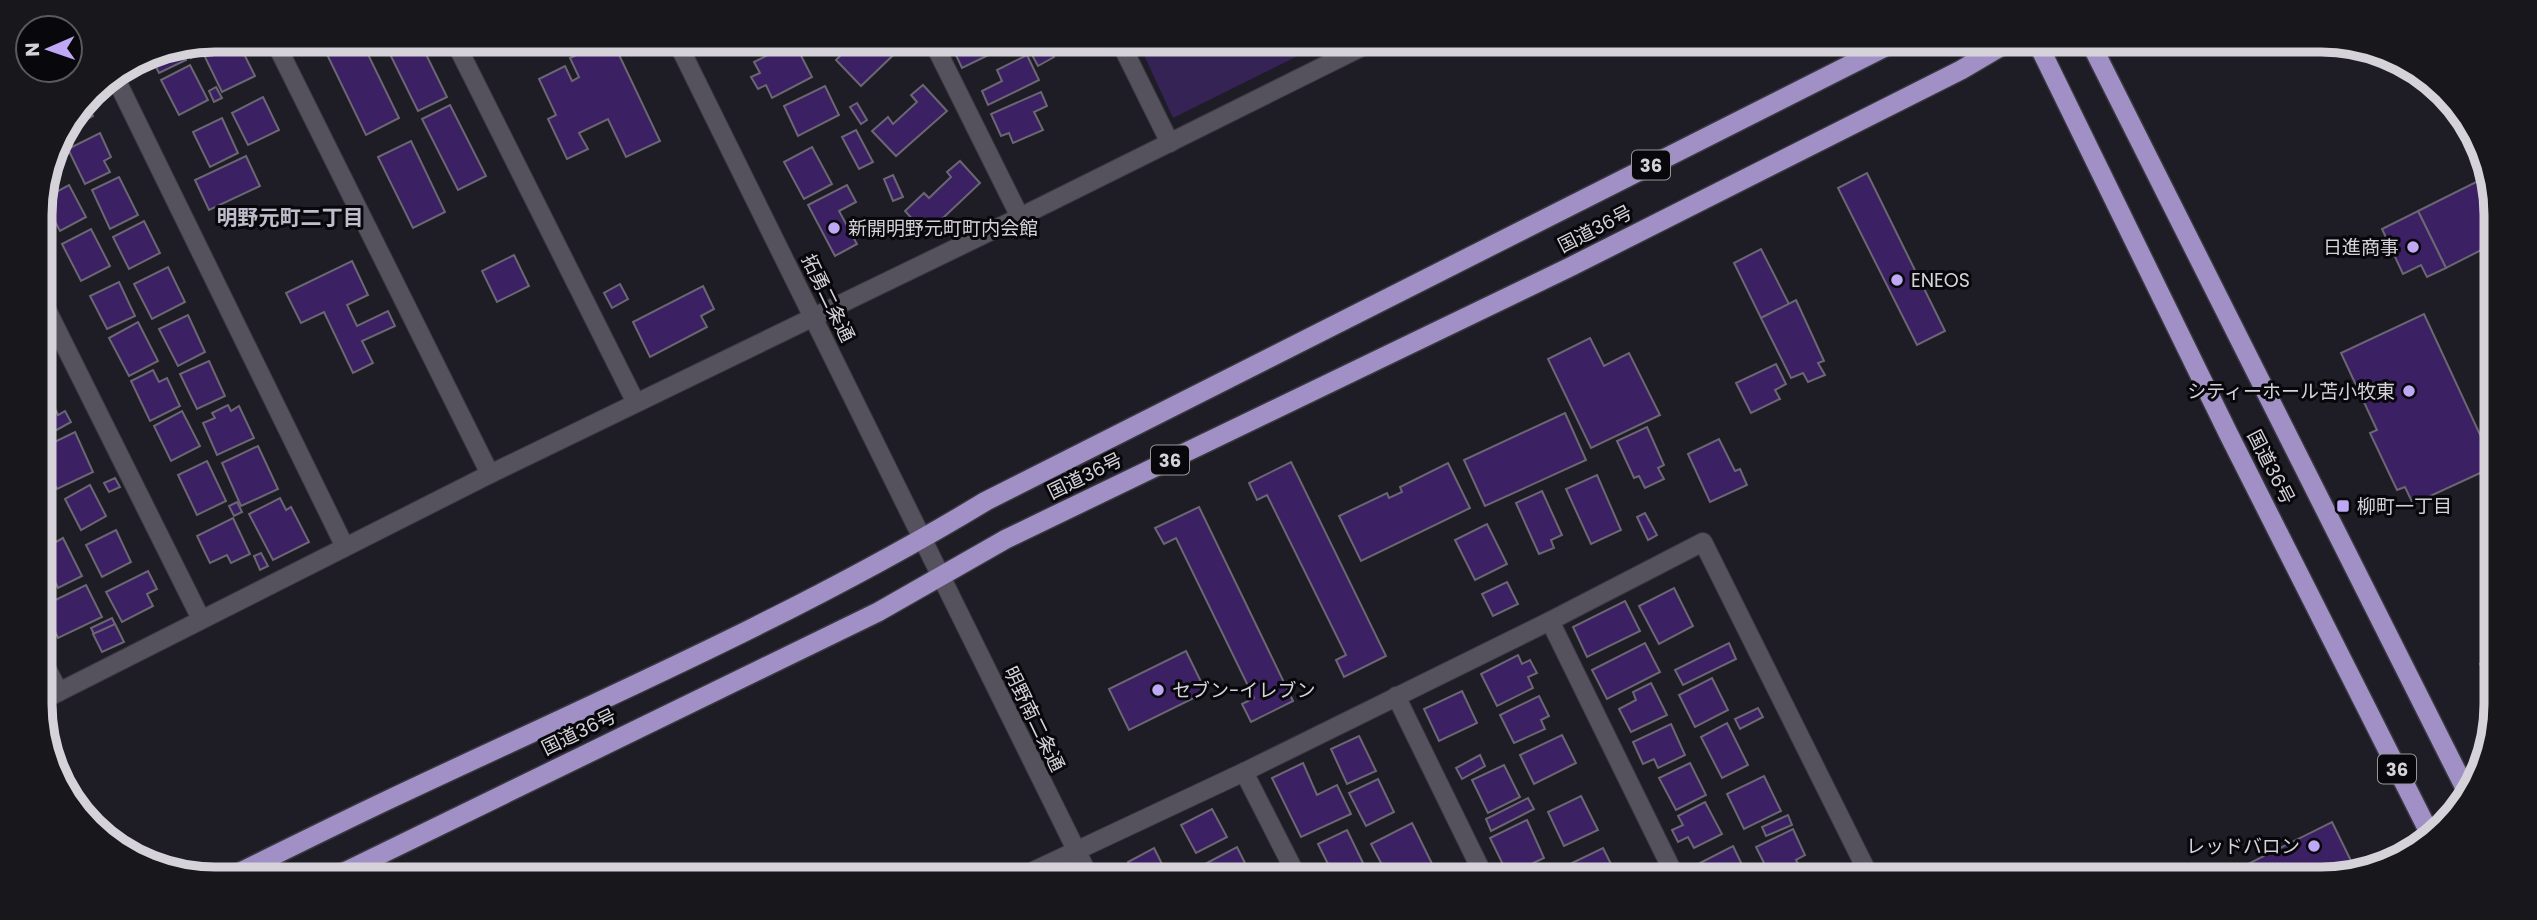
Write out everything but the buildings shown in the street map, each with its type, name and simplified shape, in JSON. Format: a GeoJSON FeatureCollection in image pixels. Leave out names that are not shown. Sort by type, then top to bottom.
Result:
{"type":"FeatureCollection","features":[{"type":"Feature","properties":{"kind":"highway","name":"国道36号"},"geometry":{"type":"LineString","coordinates":[[250,867],[389,799],[616,695],[857,575],[986,501],[1875,52]]}},
{"type":"Feature","properties":{"kind":"highway","name":"国道36号"},"geometry":{"type":"LineString","coordinates":[[355,867],[877,612],[1021,532],[1583,261],[1991,52]]}},
{"type":"Feature","properties":{"kind":"highway","name":"国道36号"},"geometry":{"type":"LineString","coordinates":[[2042,52],[2235,447],[2427,829]]}},
{"type":"Feature","properties":{"kind":"highway","name":"国道36号"},"geometry":{"type":"LineString","coordinates":[[2096,52],[2463,785]]}},
{"type":"Feature","properties":{"kind":"street"},"geometry":{"type":"LineString","coordinates":[[52,695],[490,474],[1170,144],[1351,52]]}},
{"type":"Feature","properties":{"kind":"street"},"geometry":{"type":"LineString","coordinates":[[280,53],[490,474]]}},
{"type":"Feature","properties":{"kind":"street"},"geometry":{"type":"LineString","coordinates":[[460,53],[636,403]]}},
{"type":"Feature","properties":{"kind":"street","name":"拓勇二条通"},"geometry":{"type":"LineString","coordinates":[[682,53],[940,576]]}},
{"type":"Feature","properties":{"kind":"street"},"geometry":{"type":"LineString","coordinates":[[938,53],[1020,217]]}},
{"type":"Feature","properties":{"kind":"street"},"geometry":{"type":"LineString","coordinates":[[1125,53],[1170,144]]}},
{"type":"Feature","properties":{"kind":"street"},"geometry":{"type":"LineString","coordinates":[[119,85],[345,548]]}},
{"type":"Feature","properties":{"kind":"street"},"geometry":{"type":"LineString","coordinates":[[53,322],[201,619]]}},
{"type":"Feature","properties":{"kind":"street"},"geometry":{"type":"LineString","coordinates":[[1040,867],[1244,772],[1703,542],[1865,867]]}},
{"type":"Feature","properties":{"kind":"street","name":"明野南二条通"},"geometry":{"type":"LineString","coordinates":[[940,576],[1085,867]]}},
{"type":"Feature","properties":{"kind":"street"},"geometry":{"type":"LineString","coordinates":[[1550,621],[1670,867]]}},
{"type":"Feature","properties":{"kind":"street"},"geometry":{"type":"LineString","coordinates":[[1396,696],[1480,867]]}},
{"type":"Feature","properties":{"kind":"street"},"geometry":{"type":"LineString","coordinates":[[1244,772],[1292,867]]}},
{"type":"Feature","properties":{"kind":"shaded area"},"geometry":{"type":"Polygon","coordinates":[[[1305,52],[1173,118],[1143,53],[1305,52]]]}},
{"type":"Feature","properties":{"kind":"place","name":"新開明野元町町内会館"},"geometry":{"type":"Point","coordinates":[834,228]}},
{"type":"Feature","properties":{"kind":"place","name":"日進商事"},"geometry":{"type":"Point","coordinates":[2413,247]}},
{"type":"Feature","properties":{"kind":"place","name":"ENEOS"},"geometry":{"type":"Point","coordinates":[1897,280]}},
{"type":"Feature","properties":{"kind":"place","name":"シティーホール苫小牧東"},"geometry":{"type":"Point","coordinates":[2409,391]}},
{"type":"Feature","properties":{"kind":"place","name":"柳町一丁目"},"geometry":{"type":"Point","coordinates":[2343,506]}},
{"type":"Feature","properties":{"kind":"place","name":"セブン-イレブン"},"geometry":{"type":"Point","coordinates":[1158,690]}},
{"type":"Feature","properties":{"kind":"place","name":"レッドバロン"},"geometry":{"type":"Point","coordinates":[2314,846]}},
{"type":"Feature","properties":{"kind":"district","name":"明野元町二丁目"},"geometry":{"type":"Point","coordinates":[290,217]}}]}
